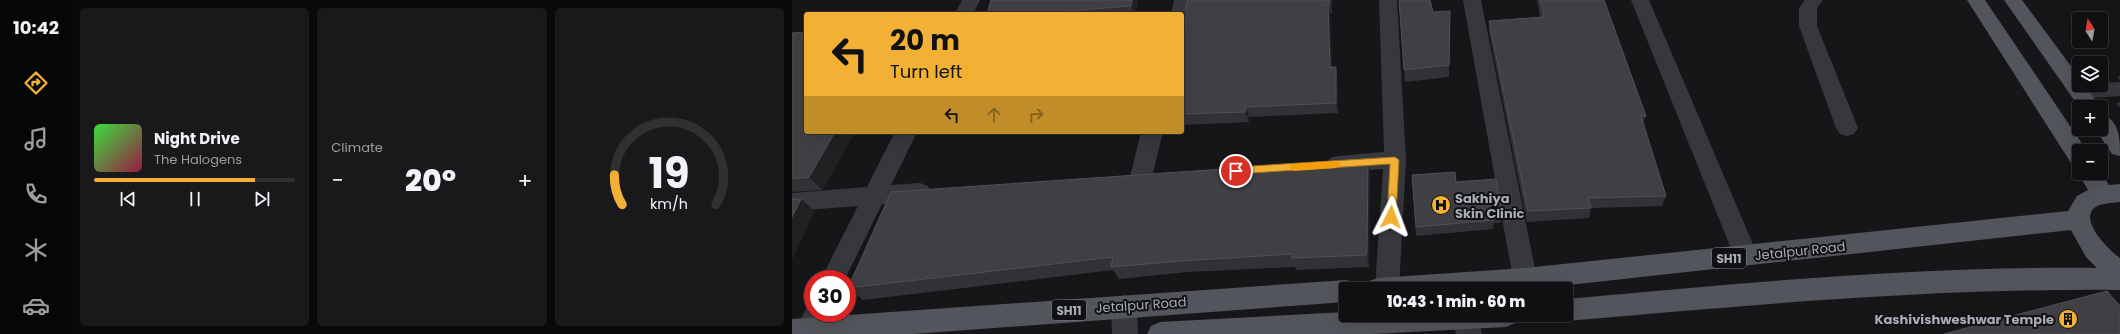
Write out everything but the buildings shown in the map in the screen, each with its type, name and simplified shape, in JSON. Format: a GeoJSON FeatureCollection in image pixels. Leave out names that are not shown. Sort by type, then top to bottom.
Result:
{"type":"FeatureCollection","features":[{"type":"Feature","properties":{"kind":"main road"},"geometry":{"type":"LineString","coordinates":[[1976,0],[2072,147]]}},
{"type":"Feature","properties":{"kind":"main road"},"geometry":{"type":"LineString","coordinates":[[2013,0],[2085,100]]}},
{"type":"Feature","properties":{"kind":"main road"},"geometry":{"type":"LineString","coordinates":[[2108,132],[2120,148]]}},
{"type":"Feature","properties":{"kind":"main road"},"geometry":{"type":"LineString","coordinates":[[2097,180],[2111,193]]}},
{"type":"Feature","properties":{"kind":"main road"},"geometry":{"type":"LineString","coordinates":[[2111,193],[2089,198],[2081,208],[2078,220],[2084,236],[2095,251],[2120,271]]}},
{"type":"Feature","properties":{"kind":"main road","name":"Jetalpur Road"},"geometry":{"type":"LineString","coordinates":[[1499,282],[2078,220]]}},
{"type":"Feature","properties":{"kind":"main road"},"geometry":{"type":"LineString","coordinates":[[1573,309],[1759,293],[2010,278],[2120,279]]}},
{"type":"Feature","properties":{"kind":"main road","name":"Jetalpur Road"},"geometry":{"type":"LineString","coordinates":[[806,327],[1339,291]]}},
{"type":"Feature","properties":{"kind":"main road"},"geometry":{"type":"LineString","coordinates":[[1160,334],[1466,322]]}},
{"type":"Feature","properties":{"kind":"street"},"geometry":{"type":"LineString","coordinates":[[965,12],[971,0]]}},
{"type":"Feature","properties":{"kind":"street"},"geometry":{"type":"LineString","coordinates":[[1180,12],[1183,0]]}},
{"type":"Feature","properties":{"kind":"street"},"geometry":{"type":"LineString","coordinates":[[1384,282],[1395,160],[1388,0]]}},
{"type":"Feature","properties":{"kind":"street"},"geometry":{"type":"LineString","coordinates":[[1472,0],[1525,279]]}},
{"type":"Feature","properties":{"kind":"street"},"geometry":{"type":"LineString","coordinates":[[1640,0],[1746,256]]}},
{"type":"Feature","properties":{"kind":"street"},"geometry":{"type":"LineString","coordinates":[[1814,0],[1808,8],[1808,26],[1847,128]]}},
{"type":"Feature","properties":{"kind":"street"},"geometry":{"type":"LineString","coordinates":[[2085,100],[2120,89]]}},
{"type":"Feature","properties":{"kind":"street"},"geometry":{"type":"LineString","coordinates":[[838,270],[905,134]]}},
{"type":"Feature","properties":{"kind":"street"},"geometry":{"type":"LineString","coordinates":[[1141,177],[1152,134]]}},
{"type":"Feature","properties":{"kind":"street"},"geometry":{"type":"LineString","coordinates":[[1315,166],[1395,160]]}},
{"type":"Feature","properties":{"kind":"street"},"geometry":{"type":"LineString","coordinates":[[1118,179],[1165,176]]}},
{"type":"Feature","properties":{"kind":"street"},"geometry":{"type":"LineString","coordinates":[[792,202],[938,190]]}},
{"type":"Feature","properties":{"kind":"street"},"geometry":{"type":"LineString","coordinates":[[1124,306],[1125,334]]}},
{"type":"Feature","properties":{"kind":"slow traffic"},"geometry":{"type":"LineString","coordinates":[[1293,167],[1336,164]]}},
{"type":"Feature","properties":{"kind":"place","name":"Sakhiya Skin Clinic"},"geometry":{"type":"Point","coordinates":[1441,205]}},
{"type":"Feature","properties":{"kind":"place","name":"Kashivishweshwar Temple"},"geometry":{"type":"Point","coordinates":[2068,319]}},
{"type":"Feature","properties":{"kind":"route"},"geometry":{"type":"LineString","coordinates":[[1236,171],[1395,160],[1391,217]]}}]}
